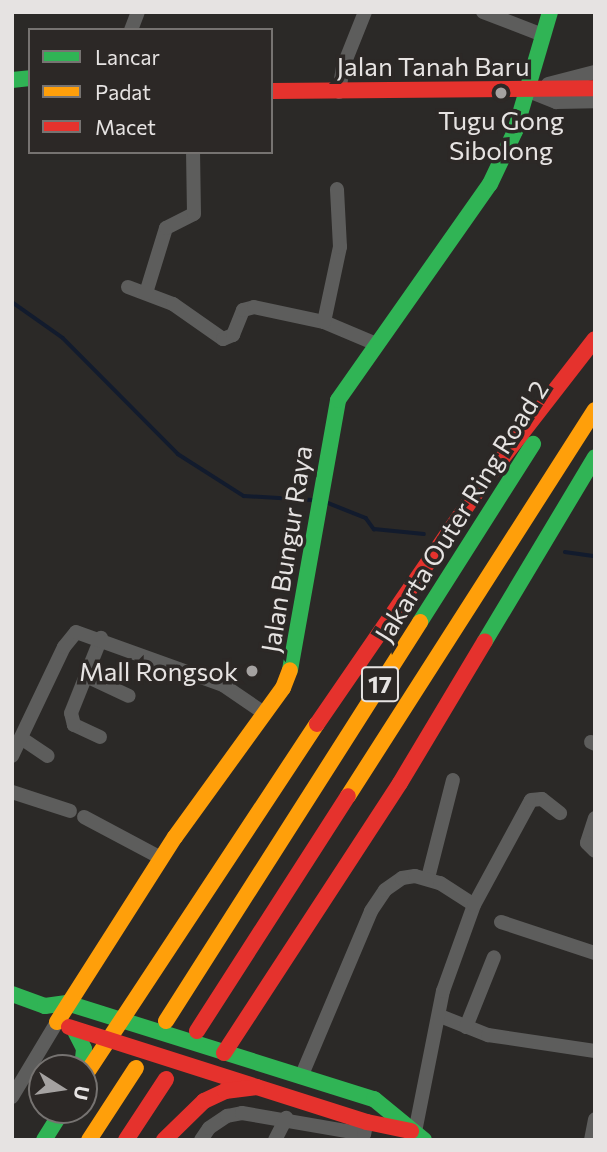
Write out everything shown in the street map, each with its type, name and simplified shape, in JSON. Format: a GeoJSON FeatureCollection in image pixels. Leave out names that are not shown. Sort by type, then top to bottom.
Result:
{"type":"FeatureCollection","features":[{"type":"Feature","properties":{"kind":"main road","name":"Jalan Bungur Raya"},"geometry":{"type":"LineString","coordinates":[[57,1022],[161,858],[290,673],[298,606],[338,400],[374,344],[490,184],[515,131],[550,12]]}},
{"type":"Feature","properties":{"kind":"main road","name":"Jalan Tanah Baru"},"geometry":{"type":"LineString","coordinates":[[273,91],[595,88]]}},
{"type":"Feature","properties":{"kind":"main road"},"geometry":{"type":"LineString","coordinates":[[98,1055],[368,647],[480,487],[595,339]]}},
{"type":"Feature","properties":{"kind":"main road","name":"Jakarta Outer Ring Road 2"},"geometry":{"type":"LineString","coordinates":[[166,1021],[595,346]]}},
{"type":"Feature","properties":{"kind":"main road","name":"17"},"geometry":{"type":"LineString","coordinates":[[197,1031],[595,410]]}},
{"type":"Feature","properties":{"kind":"main road"},"geometry":{"type":"LineString","coordinates":[[224,1053],[400,783],[595,457]]}},
{"type":"Feature","properties":{"kind":"main road"},"geometry":{"type":"LineString","coordinates":[[12,994],[45,1006],[67,1003],[374,1099],[420,1136]]}},
{"type":"Feature","properties":{"kind":"main road"},"geometry":{"type":"LineString","coordinates":[[45,1006],[57,1022],[75,1029],[367,1122],[420,1136]]}},
{"type":"Feature","properties":{"kind":"main road"},"geometry":{"type":"LineString","coordinates":[[75,1029],[84,1049],[83,1054]]}},
{"type":"Feature","properties":{"kind":"main road"},"geometry":{"type":"LineString","coordinates":[[89,1140],[136,1068]]}},
{"type":"Feature","properties":{"kind":"main road"},"geometry":{"type":"LineString","coordinates":[[126,1140],[166,1079]]}},
{"type":"Feature","properties":{"kind":"main road"},"geometry":{"type":"LineString","coordinates":[[164,1140],[204,1101],[225,1091],[257,1087]]}},
{"type":"Feature","properties":{"kind":"main road"},"geometry":{"type":"LineString","coordinates":[[367,1122],[374,1099]]}},
{"type":"Feature","properties":{"kind":"main road"},"geometry":{"type":"LineString","coordinates":[[44,1140],[54,1124]]}},
{"type":"Feature","properties":{"kind":"street"},"geometry":{"type":"LineString","coordinates":[[339,92],[343,67],[365,12]]}},
{"type":"Feature","properties":{"kind":"street"},"geometry":{"type":"LineString","coordinates":[[483,12],[543,35]]}},
{"type":"Feature","properties":{"kind":"street"},"geometry":{"type":"LineString","coordinates":[[527,90],[595,72]]}},
{"type":"Feature","properties":{"kind":"street"},"geometry":{"type":"LineString","coordinates":[[527,90],[556,102],[595,101]]}},
{"type":"Feature","properties":{"kind":"street"},"geometry":{"type":"LineString","coordinates":[[146,293],[166,228],[194,215],[193,154]]}},
{"type":"Feature","properties":{"kind":"street"},"geometry":{"type":"LineString","coordinates":[[324,322],[340,247],[337,190]]}},
{"type":"Feature","properties":{"kind":"street"},"geometry":{"type":"LineString","coordinates":[[128,287],[173,304],[223,339],[233,335],[246,307],[324,322],[374,344]]}},
{"type":"Feature","properties":{"kind":"street"},"geometry":{"type":"LineString","coordinates":[[12,756],[72,636],[81,632],[223,685],[264,713]]}},
{"type":"Feature","properties":{"kind":"street"},"geometry":{"type":"LineString","coordinates":[[100,737],[71,720],[102,638]]}},
{"type":"Feature","properties":{"kind":"street"},"geometry":{"type":"LineString","coordinates":[[86,676],[129,696]]}},
{"type":"Feature","properties":{"kind":"street"},"geometry":{"type":"LineString","coordinates":[[21,738],[48,756]]}},
{"type":"Feature","properties":{"kind":"street"},"geometry":{"type":"LineString","coordinates":[[428,878],[453,780]]}},
{"type":"Feature","properties":{"kind":"street"},"geometry":{"type":"LineString","coordinates":[[12,792],[77,814],[161,858]]}},
{"type":"Feature","properties":{"kind":"street"},"geometry":{"type":"LineString","coordinates":[[420,1136],[443,991],[474,905],[531,800],[541,799],[560,813]]}},
{"type":"Feature","properties":{"kind":"street"},"geometry":{"type":"LineString","coordinates":[[595,818],[587,844],[595,850]]}},
{"type":"Feature","properties":{"kind":"street"},"geometry":{"type":"LineString","coordinates":[[302,1077],[370,911],[402,878],[428,878],[474,905]]}},
{"type":"Feature","properties":{"kind":"street"},"geometry":{"type":"LineString","coordinates":[[500,922],[595,953]]}},
{"type":"Feature","properties":{"kind":"street"},"geometry":{"type":"LineString","coordinates":[[466,1027],[494,957]]}},
{"type":"Feature","properties":{"kind":"street"},"geometry":{"type":"LineString","coordinates":[[440,1016],[488,1035],[595,1051]]}},
{"type":"Feature","properties":{"kind":"street"},"geometry":{"type":"LineString","coordinates":[[12,1097],[57,1022]]}},
{"type":"Feature","properties":{"kind":"street"},"geometry":{"type":"LineString","coordinates":[[201,1140],[209,1128],[226,1116],[286,1118],[364,1134],[367,1122]]}},
{"type":"Feature","properties":{"kind":"street"},"geometry":{"type":"LineString","coordinates":[[275,1140],[286,1118]]}},
{"type":"Feature","properties":{"kind":"street"},"geometry":{"type":"LineString","coordinates":[[591,1140],[595,1119]]}},
{"type":"Feature","properties":{"kind":"waterway"},"geometry":{"type":"LineString","coordinates":[[12,302],[63,338],[178,454],[244,496],[312,500]]}},
{"type":"Feature","properties":{"kind":"waterway"},"geometry":{"type":"LineString","coordinates":[[323,501],[366,518],[374,529],[424,534]]}},
{"type":"Feature","properties":{"kind":"waterway"},"geometry":{"type":"LineString","coordinates":[[565,552],[595,556]]}},
{"type":"Feature","properties":{"kind":"traffic: fast"},"geometry":{"type":"LineString","coordinates":[[290,670],[338,400],[490,184],[515,131],[550,12]]}},
{"type":"Feature","properties":{"kind":"traffic: fast"},"geometry":{"type":"LineString","coordinates":[[12,80],[28,78]]}},
{"type":"Feature","properties":{"kind":"traffic: fast"},"geometry":{"type":"LineString","coordinates":[[420,622],[533,444]]}},
{"type":"Feature","properties":{"kind":"traffic: fast"},"geometry":{"type":"LineString","coordinates":[[485,641],[595,457]]}},
{"type":"Feature","properties":{"kind":"traffic: fast"},"geometry":{"type":"LineString","coordinates":[[12,994],[45,1006],[67,1003],[374,1099],[424,1140]]}},
{"type":"Feature","properties":{"kind":"traffic: fast"},"geometry":{"type":"LineString","coordinates":[[74,1029],[84,1049],[83,1054]]}},
{"type":"Feature","properties":{"kind":"traffic: fast"},"geometry":{"type":"LineString","coordinates":[[44,1140],[54,1124]]}},
{"type":"Feature","properties":{"kind":"traffic: slow"},"geometry":{"type":"LineString","coordinates":[[348,796],[595,410]]}},
{"type":"Feature","properties":{"kind":"traffic: slow"},"geometry":{"type":"LineString","coordinates":[[166,1021],[420,622]]}},
{"type":"Feature","properties":{"kind":"traffic: slow"},"geometry":{"type":"LineString","coordinates":[[57,1022],[175,837],[283,688],[290,670]]}},
{"type":"Feature","properties":{"kind":"traffic: slow"},"geometry":{"type":"LineString","coordinates":[[98,1056],[317,724]]}},
{"type":"Feature","properties":{"kind":"traffic: slow"},"geometry":{"type":"LineString","coordinates":[[89,1140],[136,1068]]}},
{"type":"Feature","properties":{"kind":"traffic: jam"},"geometry":{"type":"LineString","coordinates":[[273,91],[595,88]]}},
{"type":"Feature","properties":{"kind":"traffic: jam"},"geometry":{"type":"LineString","coordinates":[[317,724],[480,487],[595,339]]}},
{"type":"Feature","properties":{"kind":"traffic: jam"},"geometry":{"type":"LineString","coordinates":[[224,1053],[400,783],[485,641]]}},
{"type":"Feature","properties":{"kind":"traffic: jam"},"geometry":{"type":"LineString","coordinates":[[197,1031],[348,796]]}},
{"type":"Feature","properties":{"kind":"traffic: jam"},"geometry":{"type":"LineString","coordinates":[[69,1027],[367,1122],[411,1131]]}},
{"type":"Feature","properties":{"kind":"traffic: jam"},"geometry":{"type":"LineString","coordinates":[[126,1140],[166,1079]]}},
{"type":"Feature","properties":{"kind":"traffic: jam"},"geometry":{"type":"LineString","coordinates":[[164,1140],[204,1101],[225,1091],[257,1087]]}},
{"type":"Feature","properties":{"kind":"place","name":"Tugu Gong Sibolong"},"geometry":{"type":"Point","coordinates":[501,93]}},
{"type":"Feature","properties":{"kind":"place","name":"Mall Rongsok"},"geometry":{"type":"Point","coordinates":[252,671]}}]}
